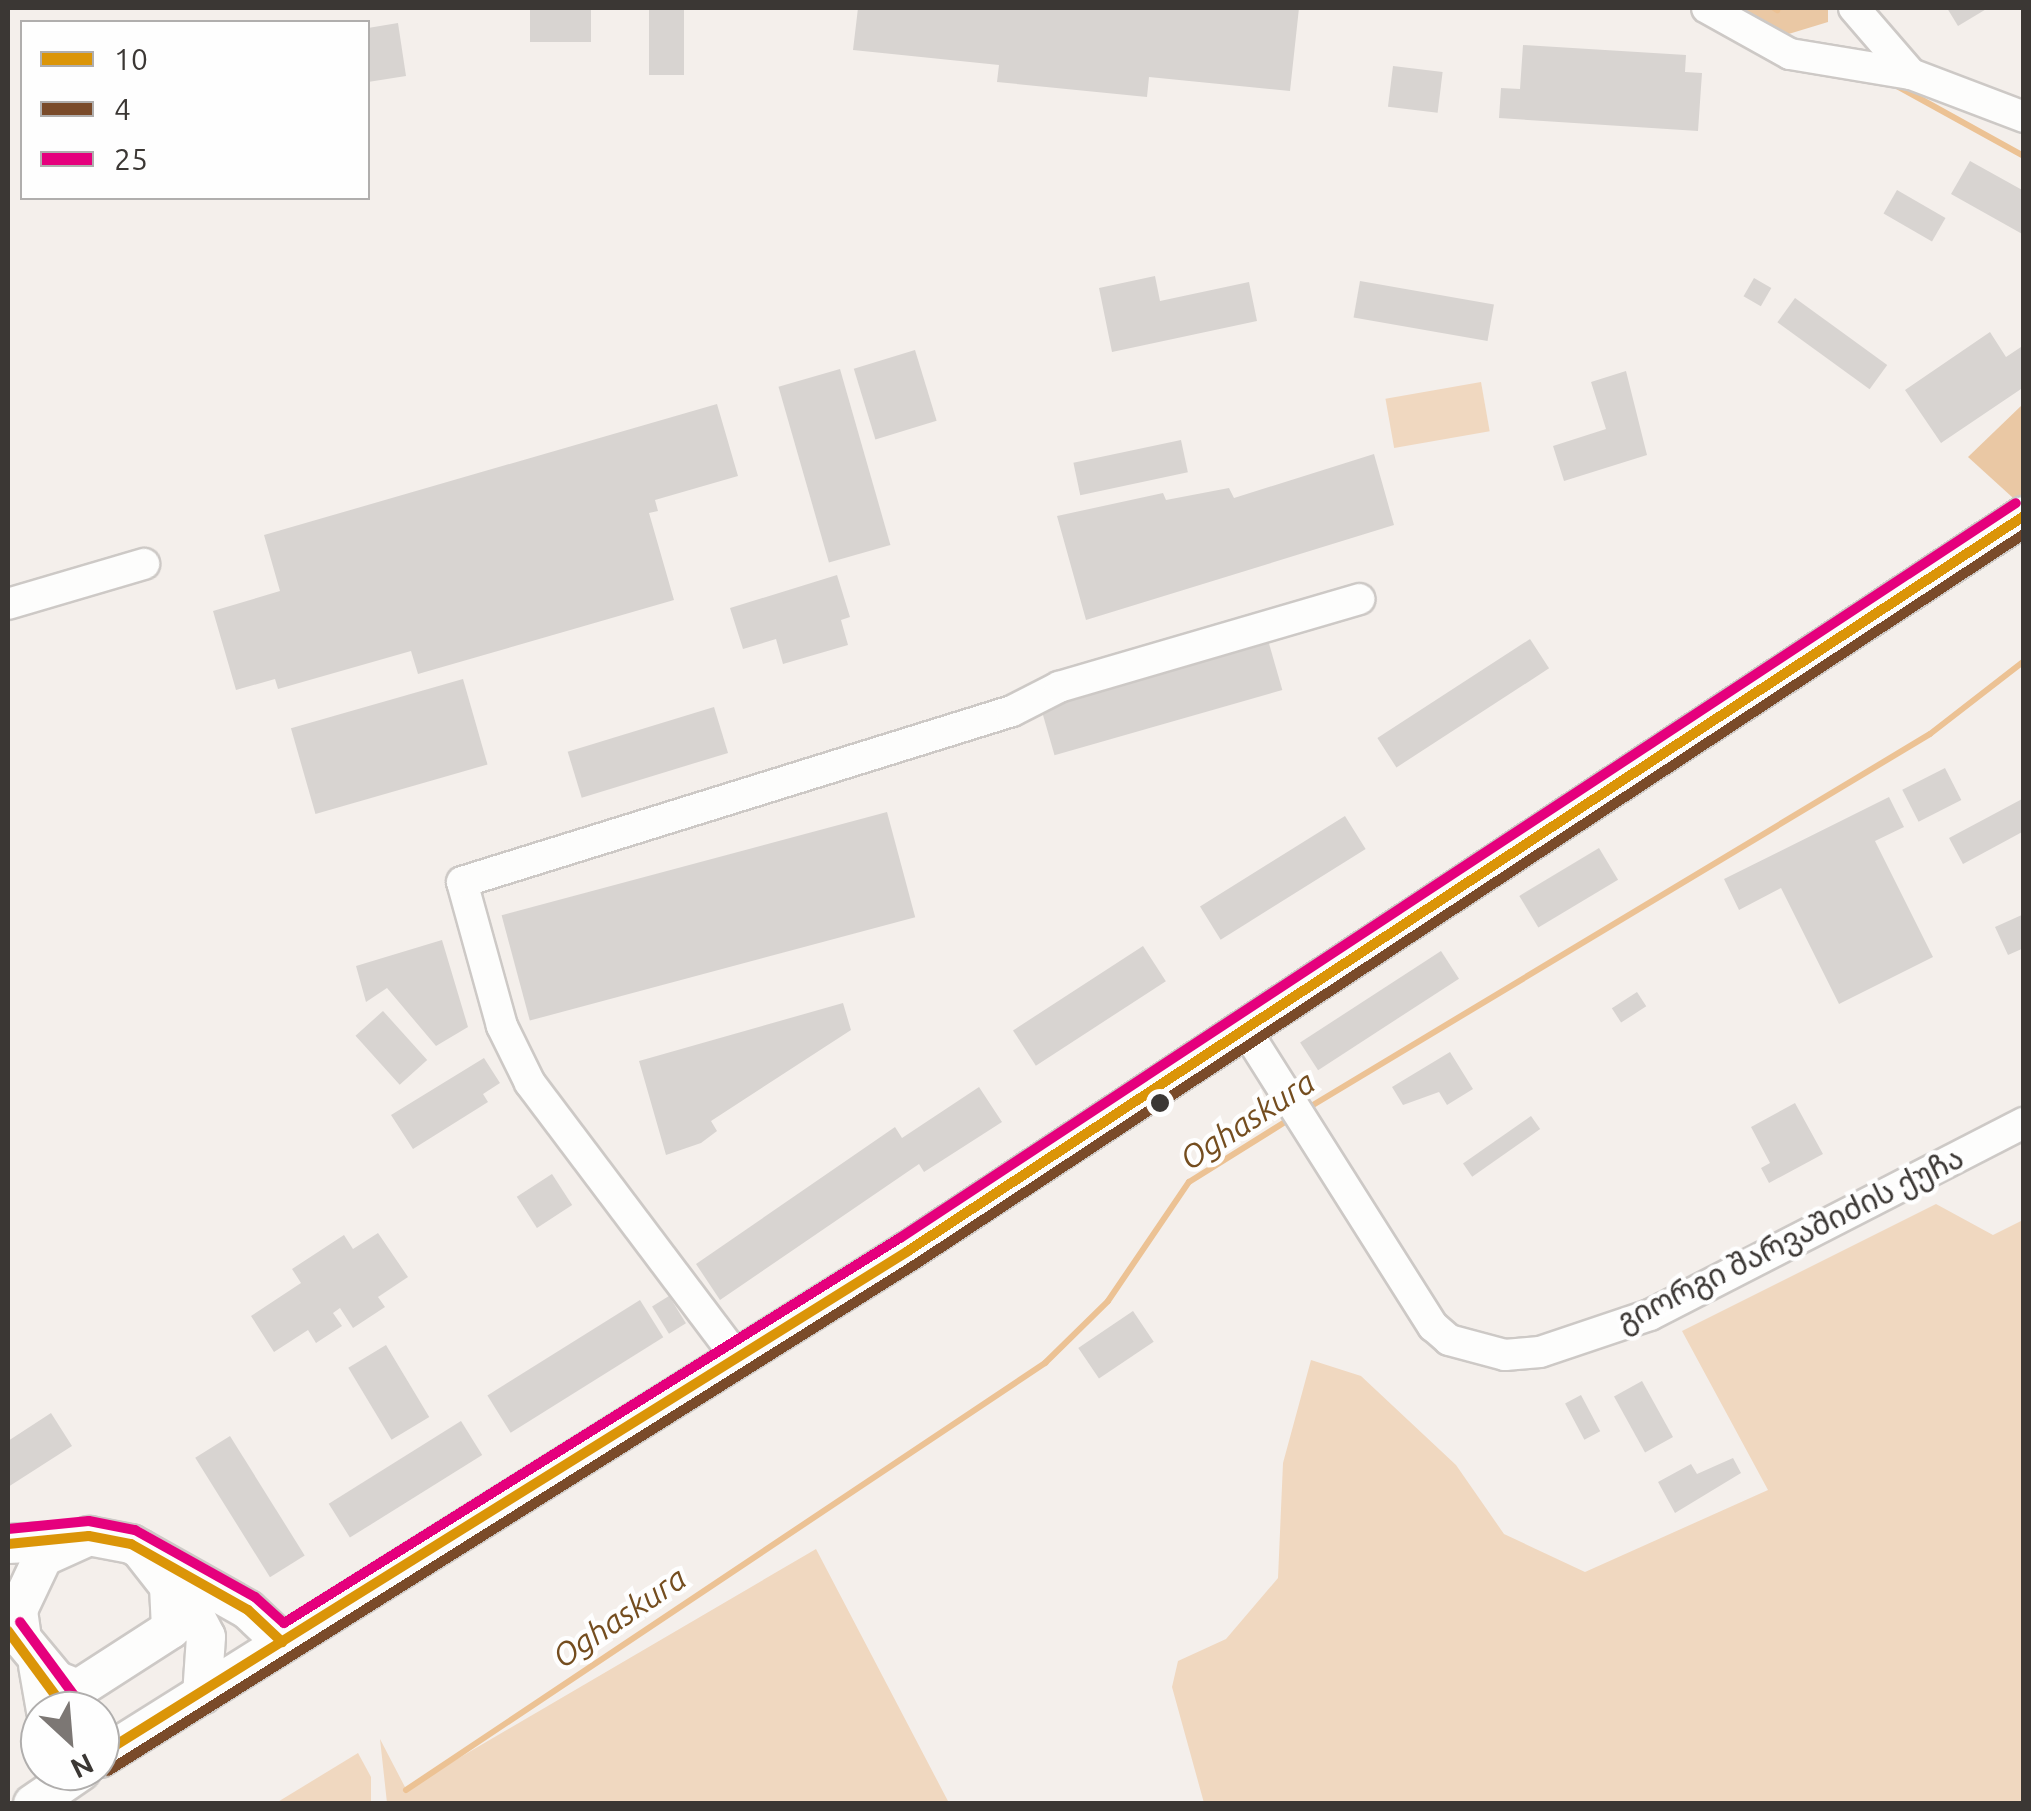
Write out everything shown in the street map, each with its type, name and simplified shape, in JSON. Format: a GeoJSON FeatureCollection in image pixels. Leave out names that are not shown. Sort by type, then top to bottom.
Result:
{"type":"FeatureCollection","features":[{"type":"Feature","properties":{"kind":"main road"},"geometry":{"type":"LineString","coordinates":[[120,1745],[1245,1029],[2024,516]]}},
{"type":"Feature","properties":{"kind":"main road"},"geometry":{"type":"LineString","coordinates":[[8,1544],[111,1537],[248,1610],[282,1642]]}},
{"type":"Feature","properties":{"kind":"main road"},"geometry":{"type":"LineString","coordinates":[[43,1691],[38,1665],[18,1610],[26,1580],[68,1540]]}},
{"type":"Feature","properties":{"kind":"main road"},"geometry":{"type":"LineString","coordinates":[[38,1665],[78,1689],[171,1629],[170,1586],[155,1558]]}},
{"type":"Feature","properties":{"kind":"main road"},"geometry":{"type":"LineString","coordinates":[[155,1558],[206,1638],[202,1695]]}},
{"type":"Feature","properties":{"kind":"main road"},"geometry":{"type":"LineString","coordinates":[[8,1631],[54,1691]]}},
{"type":"Feature","properties":{"kind":"street"},"geometry":{"type":"LineString","coordinates":[[1707,8],[1790,54],[1911,74],[2024,117]]}},
{"type":"Feature","properties":{"kind":"street"},"geometry":{"type":"LineString","coordinates":[[1854,8],[1911,74]]}},
{"type":"Feature","properties":{"kind":"street"},"geometry":{"type":"LineString","coordinates":[[8,604],[144,564]]}},
{"type":"Feature","properties":{"kind":"street"},"geometry":{"type":"LineString","coordinates":[[735,1355],[530,1083],[502,1026],[462,882],[1012,710],[1059,686],[1359,599]]}},
{"type":"Feature","properties":{"kind":"street","name":"გიორგი შარვაშიძის ქუჩა"},"geometry":{"type":"LineString","coordinates":[[1245,1029],[1434,1326],[1449,1340],[1505,1355],[1540,1352],[1650,1315],[2024,1123]]}},
{"type":"Feature","properties":{"kind":"shaded area"},"geometry":{"type":"Polygon","coordinates":[[[1740,8],[1828,8],[1828,22],[1782,36],[1740,8]]]}},
{"type":"Feature","properties":{"kind":"shaded area"},"geometry":{"type":"Polygon","coordinates":[[[1481,382],[1490,431],[1394,448],[1385,399],[1481,382]]]}},
{"type":"Feature","properties":{"kind":"shaded area"},"geometry":{"type":"Polygon","coordinates":[[[2023,404],[2023,507],[1968,457],[2023,404]]]}},
{"type":"Feature","properties":{"kind":"shaded area"},"geometry":{"type":"Polygon","coordinates":[[[1936,1204],[1993,1235],[2023,1220],[2023,1803],[1204,1803],[1172,1687],[1178,1661],[1226,1639],[1278,1578],[1283,1463],[1311,1360],[1361,1376],[1456,1465],[1504,1534],[1585,1572],[1768,1490],[1682,1331],[1936,1204]]]}},
{"type":"Feature","properties":{"kind":"shaded area"},"geometry":{"type":"Polygon","coordinates":[[[816,1549],[949,1803],[387,1803],[380,1739],[406,1789],[816,1549]]]}},
{"type":"Feature","properties":{"kind":"shaded area"},"geometry":{"type":"Polygon","coordinates":[[[358,1753],[371,1777],[371,1803],[276,1803],[358,1753]]]}},
{"type":"Feature","properties":{"kind":"building"},"geometry":{"type":"Polygon","coordinates":[[[530,8],[591,8],[591,42],[530,42],[530,8]]]}},
{"type":"Feature","properties":{"kind":"building"},"geometry":{"type":"Polygon","coordinates":[[[649,8],[684,8],[684,75],[649,75],[649,8]]]}},
{"type":"Feature","properties":{"kind":"building"},"geometry":{"type":"Polygon","coordinates":[[[858,8],[1299,8],[1290,91],[1149,77],[1147,97],[997,82],[999,65],[853,50],[858,8]]]}},
{"type":"Feature","properties":{"kind":"building"},"geometry":{"type":"Polygon","coordinates":[[[1947,8],[1988,8],[1958,26],[1947,8]]]}},
{"type":"Feature","properties":{"kind":"building"},"geometry":{"type":"Polygon","coordinates":[[[398,23],[406,76],[370,82],[370,28],[398,23]]]}},
{"type":"Feature","properties":{"kind":"building"},"geometry":{"type":"Polygon","coordinates":[[[1523,45],[1686,55],[1685,72],[1702,73],[1698,131],[1499,118],[1501,88],[1520,89],[1523,45]]]}},
{"type":"Feature","properties":{"kind":"building"},"geometry":{"type":"Polygon","coordinates":[[[1393,66],[1443,72],[1438,113],[1388,107],[1393,66]]]}},
{"type":"Feature","properties":{"kind":"building"},"geometry":{"type":"Polygon","coordinates":[[[1970,161],[2024,191],[2024,235],[1951,194],[1970,161]]]}},
{"type":"Feature","properties":{"kind":"building"},"geometry":{"type":"Polygon","coordinates":[[[1897,190],[1945,218],[1932,241],[1884,213],[1897,190]]]}},
{"type":"Feature","properties":{"kind":"building"},"geometry":{"type":"Polygon","coordinates":[[[1155,276],[1160,301],[1249,282],[1257,321],[1112,352],[1099,288],[1155,276]]]}},
{"type":"Feature","properties":{"kind":"building"},"geometry":{"type":"Polygon","coordinates":[[[1754,278],[1771,288],[1761,306],[1744,296],[1754,278]]]}},
{"type":"Feature","properties":{"kind":"building"},"geometry":{"type":"Polygon","coordinates":[[[1360,281],[1494,305],[1488,341],[1354,317],[1360,281]]]}},
{"type":"Feature","properties":{"kind":"building"},"geometry":{"type":"Polygon","coordinates":[[[1795,298],[1887,365],[1870,389],[1777,322],[1795,298]]]}},
{"type":"Feature","properties":{"kind":"building"},"geometry":{"type":"Polygon","coordinates":[[[1990,332],[2006,357],[2024,345],[2024,387],[1941,443],[1905,390],[1990,332]]]}},
{"type":"Feature","properties":{"kind":"building"},"geometry":{"type":"Polygon","coordinates":[[[915,350],[937,421],[875,439],[854,369],[915,350]]]}},
{"type":"Feature","properties":{"kind":"building"},"geometry":{"type":"Polygon","coordinates":[[[840,369],[890,545],[829,563],[778,387],[840,369]]]}},
{"type":"Feature","properties":{"kind":"building"},"geometry":{"type":"Polygon","coordinates":[[[1626,371],[1647,455],[1564,481],[1553,446],[1606,429],[1591,382],[1626,371]]]}},
{"type":"Feature","properties":{"kind":"building"},"geometry":{"type":"Polygon","coordinates":[[[717,404],[738,476],[655,500],[658,511],[649,513],[674,600],[418,674],[411,651],[278,689],[275,679],[236,690],[213,611],[280,591],[264,535],[717,404]]]}},
{"type":"Feature","properties":{"kind":"building"},"geometry":{"type":"Polygon","coordinates":[[[1181,440],[1188,472],[1080,495],[1073,463],[1181,440]]]}},
{"type":"Feature","properties":{"kind":"building"},"geometry":{"type":"Polygon","coordinates":[[[1374,454],[1394,525],[1086,620],[1057,516],[1163,493],[1166,500],[1229,488],[1234,498],[1374,454]]]}},
{"type":"Feature","properties":{"kind":"building"},"geometry":{"type":"Polygon","coordinates":[[[837,575],[850,617],[841,620],[848,645],[783,664],[776,639],[743,649],[730,608],[837,575]]]}},
{"type":"Feature","properties":{"kind":"building"},"geometry":{"type":"Polygon","coordinates":[[[1530,639],[1549,668],[1396,767],[1377,738],[1530,639]]]}},
{"type":"Feature","properties":{"kind":"building"},"geometry":{"type":"Polygon","coordinates":[[[1268,640],[1282,690],[1055,755],[1040,705],[1268,640]]]}},
{"type":"Feature","properties":{"kind":"building"},"geometry":{"type":"Polygon","coordinates":[[[463,679],[488,765],[315,814],[291,728],[463,679]]]}},
{"type":"Feature","properties":{"kind":"building"},"geometry":{"type":"Polygon","coordinates":[[[714,707],[728,753],[582,798],[568,752],[714,707]]]}},
{"type":"Feature","properties":{"kind":"building"},"geometry":{"type":"Polygon","coordinates":[[[1945,768],[1961,800],[1919,822],[1902,790],[1945,768]]]}},
{"type":"Feature","properties":{"kind":"building"},"geometry":{"type":"Polygon","coordinates":[[[1889,797],[1904,827],[1875,841],[1933,957],[1839,1004],[1781,888],[1739,910],[1724,879],[1889,797]]]}},
{"type":"Feature","properties":{"kind":"building"},"geometry":{"type":"Polygon","coordinates":[[[2024,798],[2024,831],[1963,864],[1949,838],[2024,798]]]}},
{"type":"Feature","properties":{"kind":"building"},"geometry":{"type":"Polygon","coordinates":[[[887,812],[915,917],[530,1021],[502,915],[887,812]]]}},
{"type":"Feature","properties":{"kind":"building"},"geometry":{"type":"Polygon","coordinates":[[[1345,816],[1366,849],[1221,940],[1200,907],[1345,816]]]}},
{"type":"Feature","properties":{"kind":"building"},"geometry":{"type":"Polygon","coordinates":[[[1599,848],[1618,880],[1538,928],[1519,896],[1599,848]]]}},
{"type":"Feature","properties":{"kind":"building"},"geometry":{"type":"Polygon","coordinates":[[[2024,914],[2024,948],[2008,955],[1995,927],[2024,914]]]}},
{"type":"Feature","properties":{"kind":"building"},"geometry":{"type":"Polygon","coordinates":[[[442,940],[468,1027],[436,1046],[387,988],[366,1002],[356,966],[442,940]]]}},
{"type":"Feature","properties":{"kind":"building"},"geometry":{"type":"Polygon","coordinates":[[[1143,946],[1166,981],[1036,1066],[1013,1030],[1143,946]]]}},
{"type":"Feature","properties":{"kind":"building"},"geometry":{"type":"Polygon","coordinates":[[[1441,951],[1459,979],[1318,1070],[1300,1042],[1441,951]]]}},
{"type":"Feature","properties":{"kind":"building"},"geometry":{"type":"Polygon","coordinates":[[[1637,992],[1646,1006],[1621,1023],[1612,1008],[1637,992]]]}},
{"type":"Feature","properties":{"kind":"building"},"geometry":{"type":"Polygon","coordinates":[[[843,1003],[851,1030],[711,1121],[717,1131],[701,1143],[666,1155],[639,1061],[843,1003]]]}},
{"type":"Feature","properties":{"kind":"building"},"geometry":{"type":"Polygon","coordinates":[[[383,1011],[427,1060],[400,1085],[356,1036],[383,1011]]]}},
{"type":"Feature","properties":{"kind":"building"},"geometry":{"type":"Polygon","coordinates":[[[1450,1052],[1473,1089],[1447,1105],[1439,1092],[1403,1105],[1392,1087],[1450,1052]]]}},
{"type":"Feature","properties":{"kind":"building"},"geometry":{"type":"Polygon","coordinates":[[[484,1058],[500,1083],[483,1094],[488,1102],[413,1149],[391,1115],[484,1058]]]}},
{"type":"Feature","properties":{"kind":"building"},"geometry":{"type":"Polygon","coordinates":[[[979,1087],[1002,1122],[924,1172],[919,1164],[720,1300],[696,1264],[895,1127],[902,1138],[979,1087]]]}},
{"type":"Feature","properties":{"kind":"building"},"geometry":{"type":"Polygon","coordinates":[[[1795,1103],[1823,1154],[1769,1183],[1761,1168],[1770,1163],[1751,1127],[1795,1103]]]}},
{"type":"Feature","properties":{"kind":"building"},"geometry":{"type":"Polygon","coordinates":[[[1531,1116],[1540,1129],[1472,1177],[1463,1164],[1531,1116]]]}},
{"type":"Feature","properties":{"kind":"building"},"geometry":{"type":"Polygon","coordinates":[[[552,1174],[572,1205],[537,1228],[517,1197],[552,1174]]]}},
{"type":"Feature","properties":{"kind":"building"},"geometry":{"type":"Polygon","coordinates":[[[378,1233],[408,1277],[378,1297],[385,1307],[353,1328],[340,1308],[333,1313],[342,1326],[316,1343],[308,1330],[274,1352],[251,1316],[301,1283],[292,1269],[344,1235],[353,1249],[378,1233]]]}},
{"type":"Feature","properties":{"kind":"building"},"geometry":{"type":"Polygon","coordinates":[[[669,1296],[686,1323],[669,1334],[652,1307],[669,1296]]]}},
{"type":"Feature","properties":{"kind":"building"},"geometry":{"type":"Polygon","coordinates":[[[640,1300],[663,1337],[511,1433],[487,1395],[640,1300]]]}},
{"type":"Feature","properties":{"kind":"building"},"geometry":{"type":"Polygon","coordinates":[[[1133,1311],[1154,1342],[1099,1379],[1078,1348],[1133,1311]]]}},
{"type":"Feature","properties":{"kind":"building"},"geometry":{"type":"Polygon","coordinates":[[[386,1345],[429,1417],[392,1440],[348,1368],[386,1345]]]}},
{"type":"Feature","properties":{"kind":"building"},"geometry":{"type":"Polygon","coordinates":[[[1642,1381],[1673,1437],[1645,1452],[1614,1397],[1642,1381]]]}},
{"type":"Feature","properties":{"kind":"building"},"geometry":{"type":"Polygon","coordinates":[[[1581,1395],[1600,1431],[1584,1440],[1565,1403],[1581,1395]]]}},
{"type":"Feature","properties":{"kind":"building"},"geometry":{"type":"Polygon","coordinates":[[[51,1413],[72,1446],[8,1487],[8,1441],[51,1413]]]}},
{"type":"Feature","properties":{"kind":"building"},"geometry":{"type":"Polygon","coordinates":[[[461,1421],[482,1455],[350,1538],[329,1504],[461,1421]]]}},
{"type":"Feature","properties":{"kind":"building"},"geometry":{"type":"Polygon","coordinates":[[[230,1436],[305,1556],[270,1577],[195,1458],[230,1436]]]}},
{"type":"Feature","properties":{"kind":"building"},"geometry":{"type":"Polygon","coordinates":[[[1733,1458],[1741,1473],[1675,1513],[1658,1482],[1691,1464],[1697,1474],[1733,1458]]]}},
{"type":"Feature","properties":{"kind":"waterway"},"geometry":{"type":"LineString","coordinates":[[1897,86],[2024,156]]}},
{"type":"Feature","properties":{"kind":"waterway"},"geometry":{"type":"LineString","coordinates":[[1308,1108],[1930,734],[2024,661]]}},
{"type":"Feature","properties":{"kind":"waterway","name":"Oghaskura"},"geometry":{"type":"LineString","coordinates":[[406,1790],[1045,1363],[1108,1301],[1189,1182],[1293,1117]]}},
{"type":"Feature","properties":{"kind":"transit line","name":"25"},"geometry":{"type":"LineString","coordinates":[[8,1529],[89,1521],[135,1530],[255,1597],[284,1623],[900,1238],[2016,503]]}},
{"type":"Feature","properties":{"kind":"transit line","name":"10"},"geometry":{"type":"LineString","coordinates":[[120,1743],[908,1251],[2024,516]]}},
{"type":"Feature","properties":{"kind":"transit line","name":"4"},"geometry":{"type":"LineString","coordinates":[[120,1763],[916,1264],[2024,534]]}},
{"type":"Feature","properties":{"kind":"transit line","name":"10"},"geometry":{"type":"LineString","coordinates":[[8,1544],[89,1536],[131,1544],[248,1610],[282,1642]]}},
{"type":"Feature","properties":{"kind":"transit line","name":"25"},"geometry":{"type":"LineString","coordinates":[[20,1622],[71,1691]]}},
{"type":"Feature","properties":{"kind":"transit line","name":"10"},"geometry":{"type":"LineString","coordinates":[[8,1631],[52,1691]]}}]}
